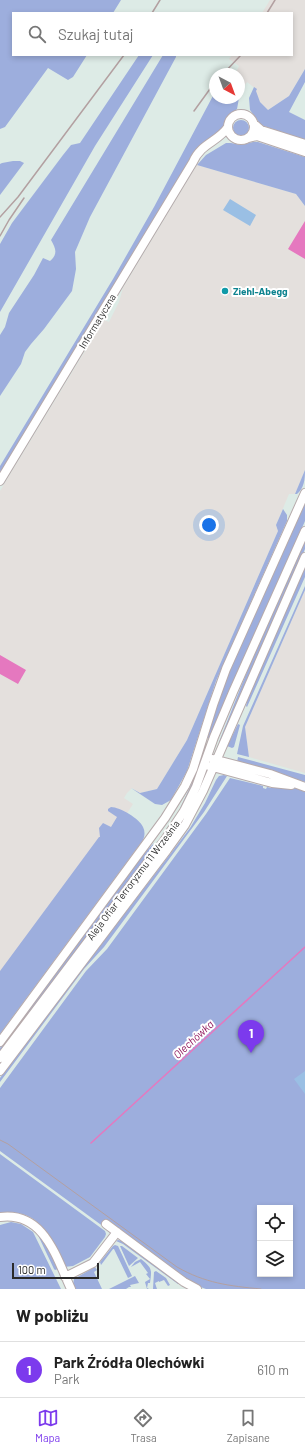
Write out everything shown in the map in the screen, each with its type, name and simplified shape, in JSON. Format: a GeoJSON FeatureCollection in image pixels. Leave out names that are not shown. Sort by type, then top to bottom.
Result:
{"type":"FeatureCollection","features":[{"type":"Feature","properties":{"kind":"street"},"geometry":{"type":"LineString","coordinates":[[305,144],[261,130],[248,116],[241,114],[233,118],[228,127],[234,138],[239,140],[257,136],[305,152]]}},
{"type":"Feature","properties":{"kind":"street"},"geometry":{"type":"LineString","coordinates":[[247,139],[253,133],[253,123]]}},
{"type":"Feature","properties":{"kind":"street","name":"Informatyczna"},"geometry":{"type":"LineString","coordinates":[[0,481],[199,150],[221,135],[228,127]]}},
{"type":"Feature","properties":{"kind":"street","name":"Informatyczna"},"geometry":{"type":"LineString","coordinates":[[193,162],[209,148],[226,139],[234,138]]}},
{"type":"Feature","properties":{"kind":"street"},"geometry":{"type":"LineString","coordinates":[[0,1042],[166,818],[185,786],[196,763],[213,705],[226,669],[305,493]]}},
{"type":"Feature","properties":{"kind":"street","name":"Aleja Ofiar Terroryzmu 11 Września"},"geometry":{"type":"LineString","coordinates":[[0,1058],[164,841],[190,799],[233,692],[305,531]]}},
{"type":"Feature","properties":{"kind":"street","name":"Aleja Ofiar Terroryzmu 11 Września"},"geometry":{"type":"LineString","coordinates":[[0,1072],[176,838],[193,811],[305,557]]}},
{"type":"Feature","properties":{"kind":"street"},"geometry":{"type":"LineString","coordinates":[[207,757],[215,764]]}},
{"type":"Feature","properties":{"kind":"street"},"geometry":{"type":"LineString","coordinates":[[204,765],[215,764],[270,774],[304,786]]}},
{"type":"Feature","properties":{"kind":"street"},"geometry":{"type":"LineString","coordinates":[[0,1217],[14,1216],[31,1222],[38,1228],[48,1241],[71,1289]]}},
{"type":"Feature","properties":{"kind":"street"},"geometry":{"type":"LineString","coordinates":[[106,1224],[184,1282],[197,1289]]}},
{"type":"Feature","properties":{"kind":"street"},"geometry":{"type":"LineString","coordinates":[[65,1277],[93,1263],[117,1232]]}},
{"type":"Feature","properties":{"kind":"shaded area"},"geometry":{"type":"Polygon","coordinates":[[[0,0],[121,0],[114,12],[12,12],[12,56],[86,56],[73,77],[68,80],[48,68],[5,127],[0,129],[0,0]]]}},
{"type":"Feature","properties":{"kind":"shaded area"},"geometry":{"type":"Polygon","coordinates":[[[270,0],[305,0],[305,69],[289,96],[268,110],[260,102],[255,91],[256,89],[247,82],[245,85],[245,68],[238,68],[239,66],[229,59],[231,56],[293,56],[293,12],[263,12],[270,0]]]}},
{"type":"Feature","properties":{"kind":"shaded area"},"geometry":{"type":"Polygon","coordinates":[[[138,56],[152,56],[95,146],[0,312],[0,244],[12,223],[63,155],[71,145],[80,143],[138,56]]]}},
{"type":"Feature","properties":{"kind":"shaded area"},"geometry":{"type":"Polygon","coordinates":[[[162,56],[176,56],[90,217],[75,252],[76,269],[72,291],[25,352],[21,364],[0,396],[0,335],[5,327],[9,313],[34,275],[43,258],[50,261],[54,256],[55,249],[51,240],[162,56]]]}},
{"type":"Feature","properties":{"kind":"shaded area"},"geometry":{"type":"Polygon","coordinates":[[[305,69],[305,82],[289,112],[305,120],[305,140],[261,125],[250,110],[249,98],[254,87],[257,89],[256,91],[260,102],[268,110],[289,96],[305,69]]]}},
{"type":"Feature","properties":{"kind":"shaded area"},"geometry":{"type":"Polygon","coordinates":[[[209,103],[238,104],[237,109],[228,118],[225,127],[209,139],[0,476],[0,466],[113,279],[154,207],[209,103]]]}},
{"type":"Feature","properties":{"kind":"shaded area"},"geometry":{"type":"Polygon","coordinates":[[[238,120],[244,120],[249,125],[247,134],[244,136],[238,136],[233,131],[233,125],[238,120]]]}},
{"type":"Feature","properties":{"kind":"shaded area"},"geometry":{"type":"Polygon","coordinates":[[[258,142],[305,157],[305,206],[296,194],[197,165],[206,155],[226,143],[241,145],[258,142]]]}},
{"type":"Feature","properties":{"kind":"shaded area"},"geometry":{"type":"Polygon","coordinates":[[[20,161],[24,163],[0,195],[0,164],[20,161]]]}},
{"type":"Feature","properties":{"kind":"shaded area"},"geometry":{"type":"Polygon","coordinates":[[[197,165],[296,194],[305,206],[305,470],[295,494],[289,494],[276,525],[278,531],[187,740],[157,789],[140,793],[132,788],[127,793],[124,798],[133,804],[0,1014],[0,491],[104,320],[109,322],[119,302],[123,288],[197,165]]]}},
{"type":"Feature","properties":{"kind":"shaded area"},"geometry":{"type":"Polygon","coordinates":[[[230,199],[256,215],[250,226],[223,210],[230,199]]]}},
{"type":"Feature","properties":{"kind":"shaded area"},"geometry":{"type":"Polygon","coordinates":[[[305,221],[305,259],[288,249],[305,221]]]}},
{"type":"Feature","properties":{"kind":"shaded area"},"geometry":{"type":"Polygon","coordinates":[[[305,470],[303,486],[297,494],[295,494],[305,470]]]}},
{"type":"Feature","properties":{"kind":"shaded area"},"geometry":{"type":"Polygon","coordinates":[[[305,501],[305,521],[210,738],[206,738],[227,675],[305,501]]]}},
{"type":"Feature","properties":{"kind":"shaded area"},"geometry":{"type":"Polygon","coordinates":[[[283,509],[287,515],[287,521],[216,681],[187,771],[171,800],[162,805],[155,804],[131,788],[140,793],[157,789],[187,740],[278,531],[276,525],[283,509]]]}},
{"type":"Feature","properties":{"kind":"shaded area"},"geometry":{"type":"Polygon","coordinates":[[[305,538],[305,549],[220,743],[219,742],[252,659],[305,538]]]}},
{"type":"Feature","properties":{"kind":"shaded area"},"geometry":{"type":"Polygon","coordinates":[[[305,566],[305,577],[247,707],[248,697],[305,566]]]}},
{"type":"Feature","properties":{"kind":"shaded area"},"geometry":{"type":"Polygon","coordinates":[[[305,586],[305,590],[245,727],[249,757],[237,754],[243,726],[305,586]]]}},
{"type":"Feature","properties":{"kind":"shaded area"},"geometry":{"type":"Polygon","coordinates":[[[305,590],[305,773],[249,757],[245,727],[305,590]]]}},
{"type":"Feature","properties":{"kind":"shaded area"},"geometry":{"type":"Polygon","coordinates":[[[0,655],[26,670],[18,684],[0,674],[0,655]]]}},
{"type":"Feature","properties":{"kind":"shaded area"},"geometry":{"type":"Polygon","coordinates":[[[238,724],[240,725],[234,747],[232,748],[227,746],[238,724]]]}},
{"type":"Feature","properties":{"kind":"shaded area"},"geometry":{"type":"Polygon","coordinates":[[[238,757],[305,775],[305,782],[237,762],[238,757]]]}},
{"type":"Feature","properties":{"kind":"shaded area"},"geometry":{"type":"Polygon","coordinates":[[[199,768],[190,791],[176,817],[199,768]]]}},
{"type":"Feature","properties":{"kind":"shaded area"},"geometry":{"type":"Polygon","coordinates":[[[219,776],[227,776],[204,812],[104,947],[84,969],[0,1082],[0,1078],[47,1015],[190,828],[205,803],[216,780],[219,776]]]}},
{"type":"Feature","properties":{"kind":"shaded area"},"geometry":{"type":"Polygon","coordinates":[[[230,778],[263,786],[263,788],[266,789],[267,787],[271,788],[271,786],[305,790],[305,1289],[206,1289],[198,1286],[104,1227],[0,1151],[0,1088],[86,971],[107,949],[206,814],[230,778]]]}},
{"type":"Feature","properties":{"kind":"shaded area"},"geometry":{"type":"Polygon","coordinates":[[[111,807],[124,811],[138,820],[144,830],[143,840],[0,1034],[0,971],[100,837],[99,828],[103,823],[111,827],[117,817],[108,811],[111,807]]]}},
{"type":"Feature","properties":{"kind":"shaded area"},"geometry":{"type":"Polygon","coordinates":[[[154,843],[147,858],[0,1051],[0,1048],[146,850],[154,843]]]}},
{"type":"Feature","properties":{"kind":"shaded area"},"geometry":{"type":"Polygon","coordinates":[[[305,1071],[305,1094],[294,1079],[305,1071]]]}},
{"type":"Feature","properties":{"kind":"shaded area"},"geometry":{"type":"Polygon","coordinates":[[[0,1154],[105,1231],[105,1237],[90,1257],[73,1266],[64,1267],[48,1236],[35,1220],[26,1215],[0,1213],[0,1154]]]}},
{"type":"Feature","properties":{"kind":"shaded area"},"geometry":{"type":"Polygon","coordinates":[[[11,1222],[21,1224],[33,1232],[61,1289],[0,1289],[0,1225],[11,1222]]]}},
{"type":"Feature","properties":{"kind":"shaded area"},"geometry":{"type":"Polygon","coordinates":[[[36,1231],[47,1246],[58,1269],[54,1269],[36,1231]]]}},
{"type":"Feature","properties":{"kind":"shaded area"},"geometry":{"type":"Polygon","coordinates":[[[116,1241],[123,1241],[180,1282],[178,1284],[123,1244],[116,1241]]]}},
{"type":"Feature","properties":{"kind":"shaded area"},"geometry":{"type":"Polygon","coordinates":[[[115,1245],[118,1246],[132,1276],[128,1278],[114,1249],[101,1265],[100,1262],[115,1245]]]}},
{"type":"Feature","properties":{"kind":"shaded area"},"geometry":{"type":"Polygon","coordinates":[[[120,1246],[138,1258],[129,1266],[120,1246]]]}},
{"type":"Feature","properties":{"kind":"shaded area"},"geometry":{"type":"Polygon","coordinates":[[[141,1259],[150,1269],[151,1275],[150,1283],[148,1283],[147,1288],[149,1289],[147,1289],[145,1282],[150,1279],[146,1274],[148,1273],[140,1262],[131,1267],[135,1262],[141,1259]]]}},
{"type":"Feature","properties":{"kind":"shaded area"},"geometry":{"type":"Polygon","coordinates":[[[95,1267],[97,1270],[94,1272],[102,1289],[75,1289],[73,1284],[74,1279],[95,1267]]]}},
{"type":"Feature","properties":{"kind":"shaded area"},"geometry":{"type":"Polygon","coordinates":[[[156,1271],[166,1278],[170,1285],[168,1286],[164,1280],[159,1281],[155,1283],[157,1289],[153,1289],[154,1272],[156,1271]]]}},
{"type":"Feature","properties":{"kind":"shaded area"},"geometry":{"type":"Polygon","coordinates":[[[135,1276],[139,1283],[130,1285],[131,1287],[126,1289],[109,1289],[135,1276]]]}},
{"type":"Feature","properties":{"kind":"waterway","name":"Olechówka"},"geometry":{"type":"LineString","coordinates":[[91,1143],[305,947]]}},
{"type":"Feature","properties":{"kind":"tram line"},"geometry":{"type":"LineString","coordinates":[[0,1140],[8,1144],[177,1267],[197,1277],[218,1283],[261,1289]]}},
{"type":"Feature","properties":{"kind":"railway"},"geometry":{"type":"LineString","coordinates":[[153,12],[160,0]]}},
{"type":"Feature","properties":{"kind":"railway"},"geometry":{"type":"LineString","coordinates":[[268,12],[275,0]]}},
{"type":"Feature","properties":{"kind":"railway"},"geometry":{"type":"LineString","coordinates":[[0,217],[18,197],[123,56]]}},
{"type":"Feature","properties":{"kind":"railway"},"geometry":{"type":"LineString","coordinates":[[229,68],[240,56]]}},
{"type":"Feature","properties":{"kind":"railway"},"geometry":{"type":"LineString","coordinates":[[194,111],[209,90]]}},
{"type":"Feature","properties":{"kind":"railway"},"geometry":{"type":"LineString","coordinates":[[0,236],[24,198]]}},
{"type":"Feature","properties":{"kind":"place","name":"Ziehl-Abegg"},"geometry":{"type":"Point","coordinates":[225,291]}},
{"type":"Feature","properties":{"kind":"place","name":"Park Źródła Olechówki"},"geometry":{"type":"Point","coordinates":[251,1053]}}]}
